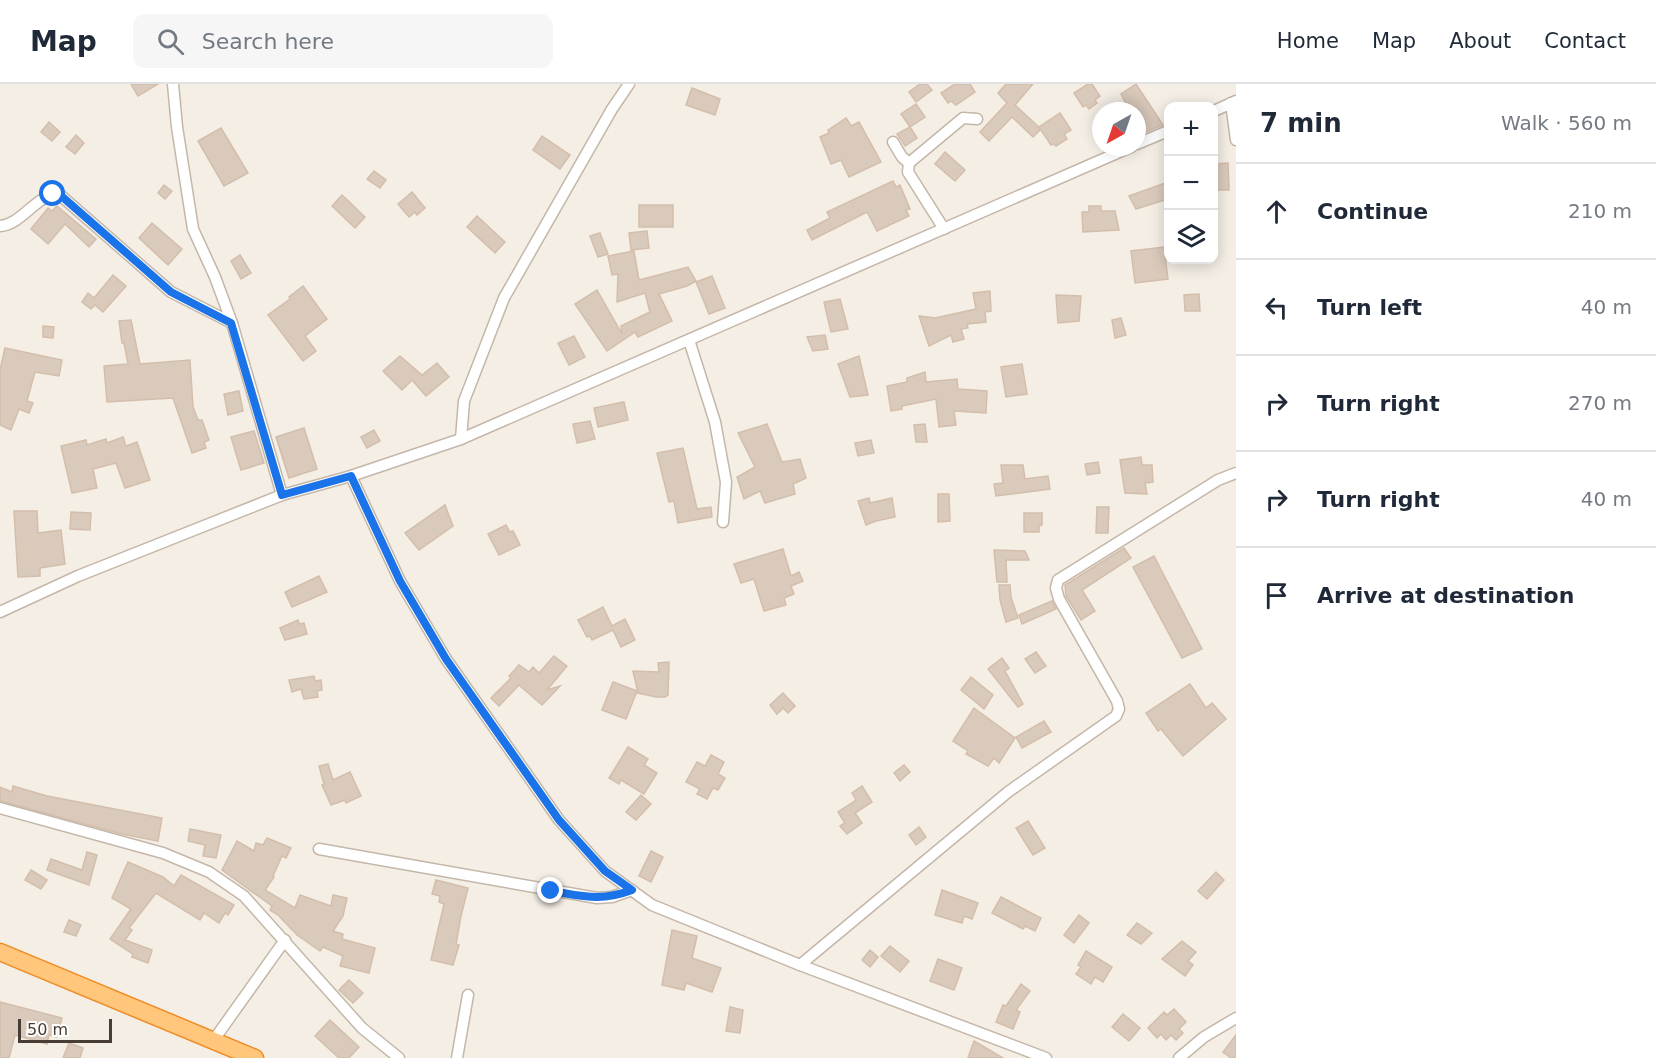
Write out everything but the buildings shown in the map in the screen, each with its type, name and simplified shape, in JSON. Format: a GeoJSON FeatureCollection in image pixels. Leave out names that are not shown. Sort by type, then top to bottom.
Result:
{"type":"FeatureCollection","features":[{"type":"Feature","properties":{"kind":"highway"},"geometry":{"type":"LineString","coordinates":[[0,952],[255,1058]]}},
{"type":"Feature","properties":{"kind":"street"},"geometry":{"type":"LineString","coordinates":[[173,84],[177,127],[193,229],[215,277],[231,323],[282,495]]}},
{"type":"Feature","properties":{"kind":"street"},"geometry":{"type":"LineString","coordinates":[[461,439],[464,401],[504,298],[571,179],[629,84]]}},
{"type":"Feature","properties":{"kind":"street"},"geometry":{"type":"LineString","coordinates":[[1218,109],[1234,102],[1236,140]]}},
{"type":"Feature","properties":{"kind":"street"},"geometry":{"type":"LineString","coordinates":[[944,228],[908,172],[909,163],[963,118],[977,119]]}},
{"type":"Feature","properties":{"kind":"street"},"geometry":{"type":"LineString","coordinates":[[1146,140],[1164,133]]}},
{"type":"Feature","properties":{"kind":"street"},"geometry":{"type":"LineString","coordinates":[[893,142],[902,157],[909,163]]}},
{"type":"Feature","properties":{"kind":"street"},"geometry":{"type":"LineString","coordinates":[[0,612],[78,576],[282,495],[351,476],[461,439],[1110,156]]}},
{"type":"Feature","properties":{"kind":"street"},"geometry":{"type":"LineString","coordinates":[[0,226],[24,214],[45,197],[59,194],[171,292],[231,323]]}},
{"type":"Feature","properties":{"kind":"street"},"geometry":{"type":"LineString","coordinates":[[689,340],[715,422],[726,482],[723,522]]}},
{"type":"Feature","properties":{"kind":"street"},"geometry":{"type":"LineString","coordinates":[[800,965],[1008,792],[1116,716],[1119,709],[1117,701],[1059,599],[1056,588],[1058,580],[1218,480],[1236,473]]}},
{"type":"Feature","properties":{"kind":"street"},"geometry":{"type":"LineString","coordinates":[[351,476],[400,581],[446,659],[559,820],[605,871],[652,905],[800,965],[1046,1058]]}},
{"type":"Feature","properties":{"kind":"street"},"geometry":{"type":"LineString","coordinates":[[0,808],[163,853],[209,872],[244,896],[362,1028],[399,1058]]}},
{"type":"Feature","properties":{"kind":"street"},"geometry":{"type":"LineString","coordinates":[[319,849],[597,898],[612,897],[632,890]]}},
{"type":"Feature","properties":{"kind":"street"},"geometry":{"type":"LineString","coordinates":[[213,1041],[285,940]]}},
{"type":"Feature","properties":{"kind":"street"},"geometry":{"type":"LineString","coordinates":[[457,1058],[468,995]]}},
{"type":"Feature","properties":{"kind":"street"},"geometry":{"type":"LineString","coordinates":[[1179,1058],[1204,1037],[1236,1018]]}},
{"type":"Feature","properties":{"kind":"route"},"geometry":{"type":"LineString","coordinates":[[53,194],[59,194],[171,292],[231,323],[282,495],[351,476],[400,581],[446,659],[559,820],[605,871],[632,890],[612,897],[597,898],[551,891]]}}]}
